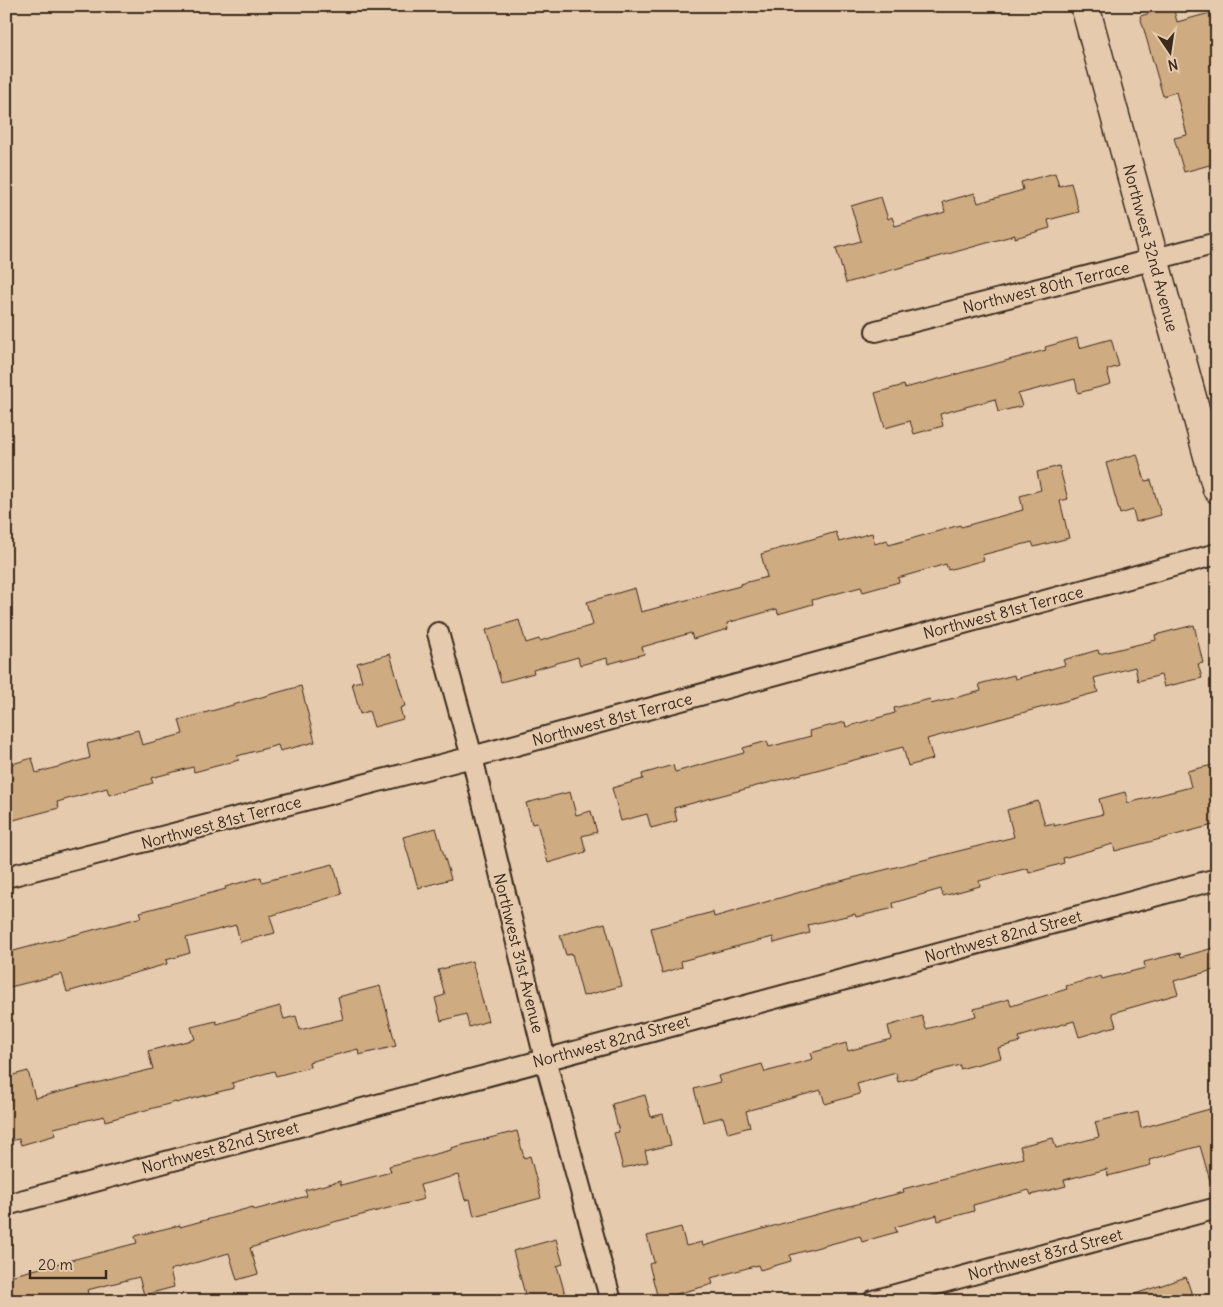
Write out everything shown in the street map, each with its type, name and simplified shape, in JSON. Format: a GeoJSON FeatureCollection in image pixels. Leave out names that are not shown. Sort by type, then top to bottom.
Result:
{"type":"FeatureCollection","features":[{"type":"Feature","properties":{"kind":"main road","name":"Northwest 32nd Avenue"},"geometry":{"type":"LineString","coordinates":[[1085,6],[1217,489]]}},
{"type":"Feature","properties":{"kind":"street","name":"Northwest 80th Terrace"},"geometry":{"type":"LineString","coordinates":[[876,331],[1154,260],[1217,242]]}},
{"type":"Feature","properties":{"kind":"street","name":"Northwest 81st Terrace"},"geometry":{"type":"LineString","coordinates":[[6,877],[472,757],[1217,554]]}},
{"type":"Feature","properties":{"kind":"street","name":"Northwest 31st Avenue"},"geometry":{"type":"LineString","coordinates":[[438,633],[472,757],[545,1059],[612,1301]]}},
{"type":"Feature","properties":{"kind":"street","name":"Northwest 82nd Street"},"geometry":{"type":"LineString","coordinates":[[6,1205],[1217,879]]}},
{"type":"Feature","properties":{"kind":"street","name":"Northwest 83rd Street"},"geometry":{"type":"LineString","coordinates":[[873,1301],[1217,1208]]}},
{"type":"Feature","properties":{"kind":"building"},"geometry":{"type":"Polygon","coordinates":[[[1173,7],[1177,22],[1217,11],[1217,163],[1184,172],[1174,138],[1187,135],[1176,92],[1163,96],[1140,16],[1173,7]]]}},
{"type":"Feature","properties":{"kind":"building"},"geometry":{"type":"Polygon","coordinates":[[[1055,173],[1059,186],[1071,183],[1079,212],[1048,220],[1050,228],[1015,238],[1015,235],[846,283],[836,248],[861,241],[851,206],[881,197],[888,219],[892,217],[895,226],[945,212],[943,202],[975,193],[978,203],[1023,190],[1021,182],[1055,173]]]}},
{"type":"Feature","properties":{"kind":"building"},"geometry":{"type":"Polygon","coordinates":[[[1077,338],[1079,348],[1111,339],[1119,366],[1107,370],[1111,384],[1078,393],[1075,379],[1018,394],[1022,406],[998,412],[995,399],[940,414],[943,426],[914,434],[910,421],[885,428],[875,393],[904,385],[905,388],[1046,350],[1045,347],[1077,338]]]}},
{"type":"Feature","properties":{"kind":"building"},"geometry":{"type":"Polygon","coordinates":[[[1137,454],[1145,481],[1151,480],[1161,515],[1136,522],[1133,510],[1120,514],[1106,463],[1137,454]]]}},
{"type":"Feature","properties":{"kind":"building"},"geometry":{"type":"Polygon","coordinates":[[[1059,466],[1068,499],[1060,501],[1069,538],[1034,547],[1032,542],[982,555],[984,560],[948,570],[946,564],[898,578],[899,582],[863,592],[861,587],[812,600],[813,604],[778,614],[777,609],[727,623],[728,629],[693,639],[691,633],[642,647],[644,654],[608,664],[607,658],[580,665],[578,657],[533,670],[534,673],[501,682],[486,630],[519,620],[526,643],[539,639],[540,641],[593,625],[587,602],[635,588],[641,612],[740,586],[740,584],[767,577],[761,554],[836,532],[839,542],[872,533],[875,544],[887,540],[889,545],[1023,510],[1020,496],[1041,490],[1037,472],[1059,466]]]}},
{"type":"Feature","properties":{"kind":"building"},"geometry":{"type":"Polygon","coordinates":[[[1194,625],[1203,663],[1198,664],[1202,678],[1164,687],[1161,675],[1138,681],[1135,667],[1094,678],[1098,692],[927,739],[933,759],[908,766],[903,747],[674,808],[677,821],[651,828],[647,814],[621,821],[612,788],[643,779],[642,774],[673,765],[675,772],[744,753],[743,748],[767,741],[769,747],[811,736],[809,731],[845,722],[846,727],[895,713],[894,708],[930,699],[931,704],[981,691],[979,684],[1014,675],[1015,679],[1065,665],[1063,660],[1098,650],[1099,654],[1156,640],[1155,635],[1194,625]]]}},
{"type":"Feature","properties":{"kind":"building"},"geometry":{"type":"Polygon","coordinates":[[[390,654],[405,706],[400,708],[403,719],[374,727],[369,711],[360,714],[352,683],[362,681],[357,663],[390,654]]]}},
{"type":"Feature","properties":{"kind":"building"},"geometry":{"type":"Polygon","coordinates":[[[301,686],[315,742],[280,751],[278,745],[237,756],[239,760],[194,772],[193,767],[151,778],[153,783],[109,795],[107,788],[57,802],[59,808],[6,822],[6,780],[12,779],[9,765],[32,758],[36,773],[90,758],[87,744],[138,730],[142,745],[183,734],[179,720],[301,686]]]}},
{"type":"Feature","properties":{"kind":"building"},"geometry":{"type":"Polygon","coordinates":[[[1217,764],[1217,824],[1115,851],[1113,844],[1063,858],[1064,863],[1029,873],[1028,868],[979,881],[980,886],[943,896],[941,889],[893,903],[894,908],[856,917],[855,914],[808,925],[810,933],[774,943],[773,937],[681,961],[682,967],[662,973],[651,928],[713,912],[714,917],[821,886],[1014,837],[1007,810],[1038,801],[1045,825],[1054,823],[1054,826],[1103,814],[1099,799],[1125,792],[1128,803],[1191,787],[1187,771],[1217,764]]]}},
{"type":"Feature","properties":{"kind":"building"},"geometry":{"type":"Polygon","coordinates":[[[570,792],[576,815],[591,811],[597,832],[582,836],[586,852],[548,863],[537,823],[532,824],[526,803],[570,792]]]}},
{"type":"Feature","properties":{"kind":"building"},"geometry":{"type":"Polygon","coordinates":[[[436,828],[451,879],[418,888],[403,837],[436,828]]]}},
{"type":"Feature","properties":{"kind":"building"},"geometry":{"type":"Polygon","coordinates":[[[333,864],[342,894],[270,916],[275,933],[240,942],[236,925],[186,938],[190,953],[166,960],[167,964],[67,992],[62,974],[6,988],[6,953],[142,917],[140,912],[226,889],[225,887],[261,877],[262,882],[333,864]]]}},
{"type":"Feature","properties":{"kind":"building"},"geometry":{"type":"Polygon","coordinates":[[[605,923],[622,986],[583,996],[572,954],[566,955],[560,935],[605,923]]]}},
{"type":"Feature","properties":{"kind":"building"},"geometry":{"type":"Polygon","coordinates":[[[1217,947],[1217,969],[1174,981],[1178,994],[1112,1013],[1116,1026],[1079,1037],[1074,1021],[1019,1037],[1020,1042],[998,1048],[1001,1058],[960,1069],[960,1065],[898,1082],[896,1073],[857,1084],[860,1094],[825,1104],[821,1090],[746,1111],[750,1127],[728,1133],[723,1117],[703,1122],[694,1089],[720,1082],[718,1076],[762,1064],[765,1072],[813,1059],[811,1053],[846,1043],[848,1051],[891,1039],[888,1026],[922,1016],[926,1029],[976,1016],[974,1009],[1009,999],[1011,1006],[1067,989],[1066,986],[1101,976],[1102,979],[1145,968],[1144,962],[1180,953],[1181,957],[1217,947]]]}},
{"type":"Feature","properties":{"kind":"building"},"geometry":{"type":"Polygon","coordinates":[[[472,961],[488,1021],[469,1027],[466,1014],[441,1021],[435,998],[445,995],[438,970],[472,961]]]}},
{"type":"Feature","properties":{"kind":"building"},"geometry":{"type":"Polygon","coordinates":[[[380,986],[396,1046],[359,1055],[358,1049],[309,1062],[310,1067],[276,1076],[274,1071],[232,1083],[234,1088],[105,1121],[104,1116],[54,1128],[56,1135],[21,1145],[19,1139],[6,1142],[6,1077],[28,1071],[35,1098],[153,1069],[148,1051],[195,1039],[191,1027],[216,1021],[217,1024],[280,1006],[284,1019],[296,1016],[300,1030],[343,1019],[338,997],[380,986]]]}},
{"type":"Feature","properties":{"kind":"building"},"geometry":{"type":"Polygon","coordinates":[[[645,1095],[651,1117],[663,1114],[671,1145],[645,1151],[648,1162],[623,1168],[614,1133],[619,1132],[612,1104],[645,1095]]]}},
{"type":"Feature","properties":{"kind":"building"},"geometry":{"type":"Polygon","coordinates":[[[1217,1107],[1217,1183],[1211,1184],[1200,1146],[1149,1160],[1151,1165],[1108,1176],[1107,1169],[1064,1180],[1066,1186],[1031,1195],[1029,1190],[973,1205],[974,1211],[938,1221],[937,1215],[895,1227],[897,1232],[862,1242],[860,1236],[790,1255],[791,1261],[760,1270],[758,1265],[711,1278],[713,1284],[658,1299],[649,1264],[654,1262],[647,1236],[681,1227],[686,1246],[702,1242],[703,1246],[904,1192],[903,1189],[1023,1158],[1020,1146],[1053,1138],[1056,1148],[1099,1137],[1095,1122],[1138,1112],[1141,1128],[1217,1107]]]}},
{"type":"Feature","properties":{"kind":"building"},"geometry":{"type":"Polygon","coordinates":[[[517,1131],[524,1158],[530,1156],[541,1198],[474,1216],[470,1199],[465,1200],[458,1175],[420,1185],[424,1199],[334,1222],[250,1248],[258,1274],[237,1280],[229,1253],[170,1270],[174,1287],[144,1295],[139,1277],[87,1290],[90,1301],[6,1301],[6,1277],[137,1243],[135,1236],[180,1225],[180,1227],[253,1207],[254,1210],[307,1196],[305,1190],[340,1181],[341,1185],[391,1172],[389,1166],[517,1131]]]}},
{"type":"Feature","properties":{"kind":"building"},"geometry":{"type":"Polygon","coordinates":[[[556,1239],[563,1264],[557,1266],[567,1301],[527,1301],[513,1251],[556,1239]]]}},
{"type":"Feature","properties":{"kind":"building"},"geometry":{"type":"Polygon","coordinates":[[[1186,1277],[1194,1301],[1127,1301],[1126,1297],[1186,1277]]]}}]}
